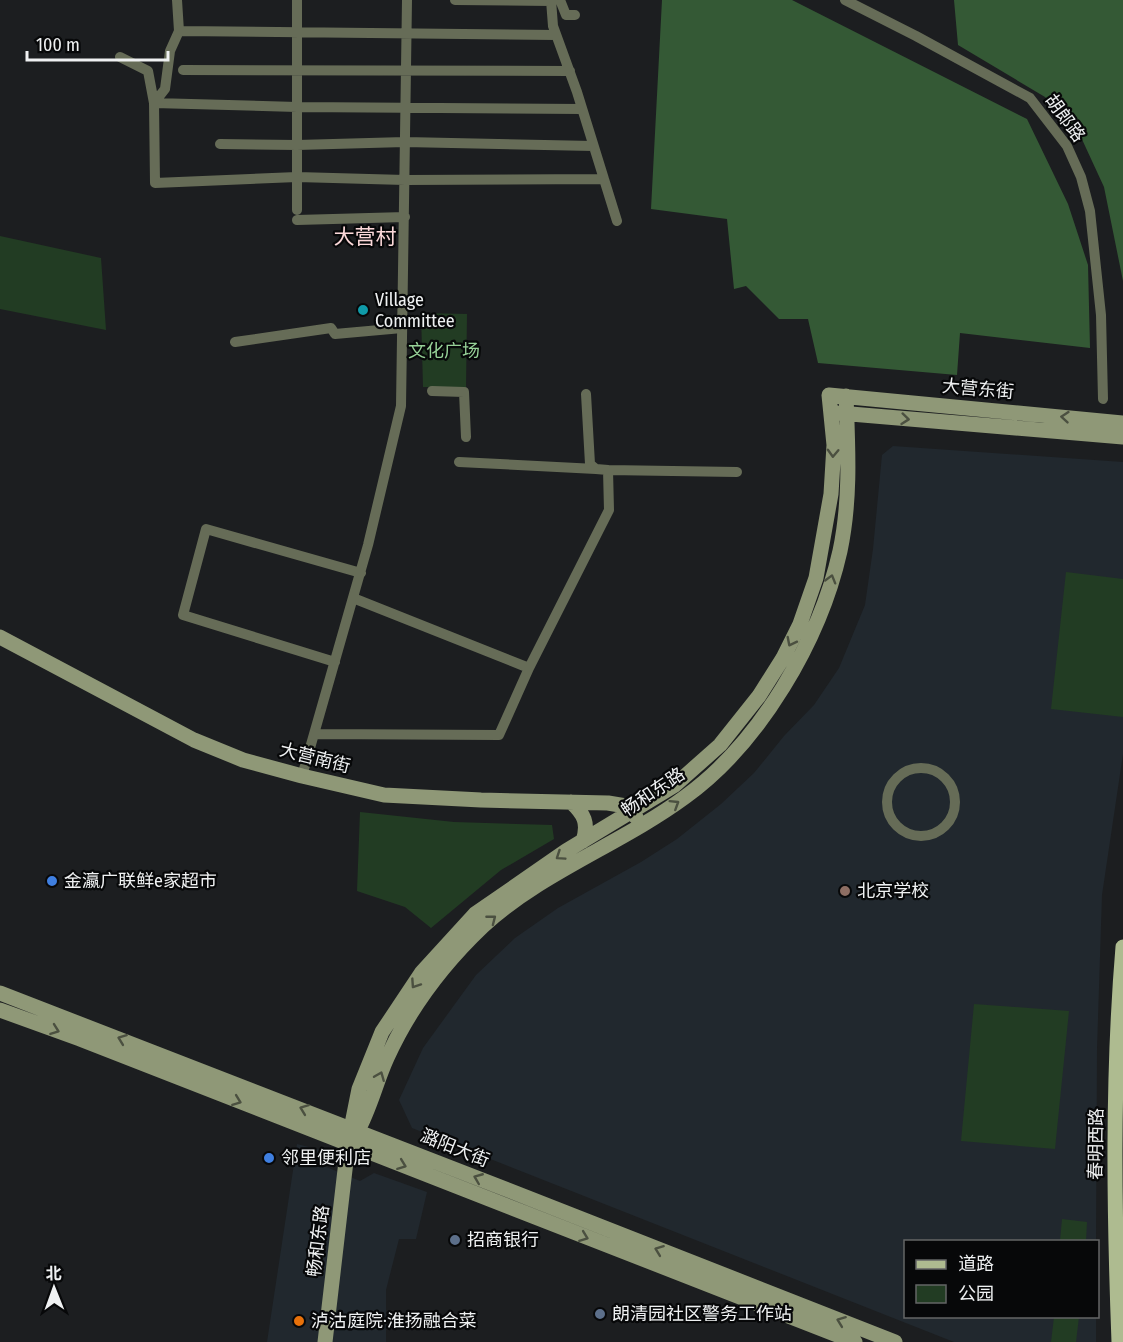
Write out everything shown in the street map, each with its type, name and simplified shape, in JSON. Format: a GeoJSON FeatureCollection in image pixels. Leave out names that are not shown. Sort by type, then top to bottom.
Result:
{"type":"FeatureCollection","features":[{"type":"Feature","properties":{"kind":"main road","name":"大营东街"},"geometry":{"type":"LineString","coordinates":[[829,395],[1123,423]]}},
{"type":"Feature","properties":{"kind":"main road","name":"畅和东路"},"geometry":{"type":"LineString","coordinates":[[325,1342],[348,1144],[387,1057],[411,1012],[440,971],[485,925],[532,889],[636,818],[720,745],[759,696],[783,658],[800,624],[816,578],[826,526],[831,494],[834,445],[829,395]]}},
{"type":"Feature","properties":{"kind":"main road","name":"畅和东路"},"geometry":{"type":"LineString","coordinates":[[355,1129],[359,1089],[382,1032],[422,972],[475,915],[583,841],[686,797],[750,735],[784,686],[808,641],[827,595],[840,551],[849,470],[846,396]]}},
{"type":"Feature","properties":{"kind":"main road","name":"大营东街"},"geometry":{"type":"LineString","coordinates":[[831,412],[1123,437]]}},
{"type":"Feature","properties":{"kind":"main road","name":"大营南街"},"geometry":{"type":"LineString","coordinates":[[0,637],[194,740],[243,760],[384,795],[608,803],[626,806],[636,818]]}},
{"type":"Feature","properties":{"kind":"main road"},"geometry":{"type":"LineString","coordinates":[[571,802],[586,819],[583,841]]}},
{"type":"Feature","properties":{"kind":"main road","name":"春明西路"},"geometry":{"type":"LineString","coordinates":[[1119,1342],[1115,1222],[1116,1114],[1123,947]]}},
{"type":"Feature","properties":{"kind":"main road","name":"潞阳大街"},"geometry":{"type":"LineString","coordinates":[[0,993],[355,1129],[895,1342]]}},
{"type":"Feature","properties":{"kind":"main road","name":"潞阳大街"},"geometry":{"type":"LineString","coordinates":[[0,1010],[855,1342]]}},
{"type":"Feature","properties":{"kind":"street"},"geometry":{"type":"LineString","coordinates":[[154,104],[165,89],[170,51],[179,31],[177,0]]}},
{"type":"Feature","properties":{"kind":"street"},"geometry":{"type":"LineString","coordinates":[[297,0],[297,215],[405,217]]}},
{"type":"Feature","properties":{"kind":"street"},"geometry":{"type":"LineString","coordinates":[[302,776],[361,573],[400,406],[407,0]]}},
{"type":"Feature","properties":{"kind":"street"},"geometry":{"type":"LineString","coordinates":[[455,0],[554,0]]}},
{"type":"Feature","properties":{"kind":"street"},"geometry":{"type":"LineString","coordinates":[[554,0],[566,15],[575,15]]}},
{"type":"Feature","properties":{"kind":"street"},"geometry":{"type":"LineString","coordinates":[[554,0],[553,26],[570,71],[617,221]]}},
{"type":"Feature","properties":{"kind":"street","name":"胡郎路"},"geometry":{"type":"LineString","coordinates":[[845,0],[1030,98],[1067,146],[1082,177],[1090,211],[1101,315],[1103,399]]}},
{"type":"Feature","properties":{"kind":"street"},"geometry":{"type":"LineString","coordinates":[[179,31],[556,35]]}},
{"type":"Feature","properties":{"kind":"street"},"geometry":{"type":"LineString","coordinates":[[120,57],[148,71],[154,104],[155,183],[297,177],[405,180],[604,179]]}},
{"type":"Feature","properties":{"kind":"street"},"geometry":{"type":"LineString","coordinates":[[183,70],[570,71]]}},
{"type":"Feature","properties":{"kind":"street"},"geometry":{"type":"LineString","coordinates":[[154,104],[582,109]]}},
{"type":"Feature","properties":{"kind":"street"},"geometry":{"type":"LineString","coordinates":[[220,144],[297,145],[405,142],[593,146]]}},
{"type":"Feature","properties":{"kind":"street"},"geometry":{"type":"LineString","coordinates":[[235,342],[331,328],[335,334],[402,328]]}},
{"type":"Feature","properties":{"kind":"street"},"geometry":{"type":"LineString","coordinates":[[432,391],[464,392],[466,437]]}},
{"type":"Feature","properties":{"kind":"street"},"geometry":{"type":"LineString","coordinates":[[586,394],[590,464],[596,469]]}},
{"type":"Feature","properties":{"kind":"street"},"geometry":{"type":"LineString","coordinates":[[459,462],[608,470],[737,472]]}},
{"type":"Feature","properties":{"kind":"street"},"geometry":{"type":"LineString","coordinates":[[315,734],[499,735],[609,510],[608,470]]}},
{"type":"Feature","properties":{"kind":"street"},"geometry":{"type":"LineString","coordinates":[[336,662],[183,615],[206,530],[361,573]]}},
{"type":"Feature","properties":{"kind":"street"},"geometry":{"type":"LineString","coordinates":[[353,598],[530,668]]}},
{"type":"Feature","properties":{"kind":"street"},"geometry":{"type":"LineString","coordinates":[[922,767],[933,770],[950,783],[954,792],[953,814],[940,830],[929,835],[917,836],[896,825],[887,804],[888,792],[893,781],[902,773],[922,767]]}},
{"type":"Feature","properties":{"kind":"shaded area","name":"北京学校"},"geometry":{"type":"Polygon","coordinates":[[[893,446],[1123,462],[1123,754],[1102,895],[1097,1049],[1096,1240],[904,1240],[904,1318],[1096,1318],[1096,1342],[954,1342],[412,1128],[399,1100],[423,1048],[476,975],[515,938],[558,908],[641,862],[677,839],[721,804],[754,773],[784,736],[814,705],[839,668],[865,605],[882,455],[893,446]]]}},
{"type":"Feature","properties":{"kind":"shaded area"},"geometry":{"type":"Polygon","coordinates":[[[297,1144],[320,1150],[324,1166],[360,1181],[374,1173],[427,1192],[416,1239],[399,1239],[386,1290],[386,1342],[267,1342],[297,1144]]]}},
{"type":"Feature","properties":{"kind":"green space"},"geometry":{"type":"Polygon","coordinates":[[[662,0],[792,0],[1027,119],[1068,204],[1088,265],[1090,348],[960,333],[957,375],[818,363],[808,319],[779,319],[746,286],[734,289],[727,219],[651,209],[662,0]]]}},
{"type":"Feature","properties":{"kind":"green space"},"geometry":{"type":"Polygon","coordinates":[[[954,0],[1123,0],[1123,281],[1104,187],[1080,135],[1045,97],[958,45],[954,0]]]}},
{"type":"Feature","properties":{"kind":"green space"},"geometry":{"type":"Polygon","coordinates":[[[0,236],[101,258],[106,330],[0,309],[0,236]]]}},
{"type":"Feature","properties":{"kind":"green space","name":"文化广场"},"geometry":{"type":"Polygon","coordinates":[[[421,313],[467,314],[466,388],[423,387],[421,313]]]}},
{"type":"Feature","properties":{"kind":"green space"},"geometry":{"type":"Polygon","coordinates":[[[1066,572],[1123,579],[1123,717],[1051,709],[1066,572]]]}},
{"type":"Feature","properties":{"kind":"green space"},"geometry":{"type":"Polygon","coordinates":[[[360,812],[454,822],[552,825],[554,839],[501,870],[431,928],[405,907],[357,891],[360,812]]]}},
{"type":"Feature","properties":{"kind":"green space"},"geometry":{"type":"Polygon","coordinates":[[[974,1004],[1069,1011],[1055,1149],[961,1141],[974,1004]]]}},
{"type":"Feature","properties":{"kind":"green space"},"geometry":{"type":"Polygon","coordinates":[[[1062,1219],[1087,1222],[1086,1240],[1060,1240],[1062,1219]]]}},
{"type":"Feature","properties":{"kind":"green space"},"geometry":{"type":"Polygon","coordinates":[[[1054,1318],[1079,1318],[1076,1342],[1051,1342],[1054,1318]]]}},
{"type":"Feature","properties":{"kind":"place","name":"Village Committee"},"geometry":{"type":"Point","coordinates":[363,310]}},
{"type":"Feature","properties":{"kind":"place","name":"金瀛广联鲜e家超市"},"geometry":{"type":"Point","coordinates":[52,881]}},
{"type":"Feature","properties":{"kind":"place","name":"北京学校"},"geometry":{"type":"Point","coordinates":[845,891]}},
{"type":"Feature","properties":{"kind":"place","name":"邻里便利店"},"geometry":{"type":"Point","coordinates":[269,1158]}},
{"type":"Feature","properties":{"kind":"place","name":"招商银行"},"geometry":{"type":"Point","coordinates":[455,1240]}},
{"type":"Feature","properties":{"kind":"place","name":"朗清园社区警务工作站"},"geometry":{"type":"Point","coordinates":[600,1314]}},
{"type":"Feature","properties":{"kind":"place","name":"泸沽庭院·淮扬融合菜"},"geometry":{"type":"Point","coordinates":[299,1321]}},
{"type":"Feature","properties":{"kind":"district","name":"大营村"},"geometry":{"type":"Point","coordinates":[365,237]}}]}
